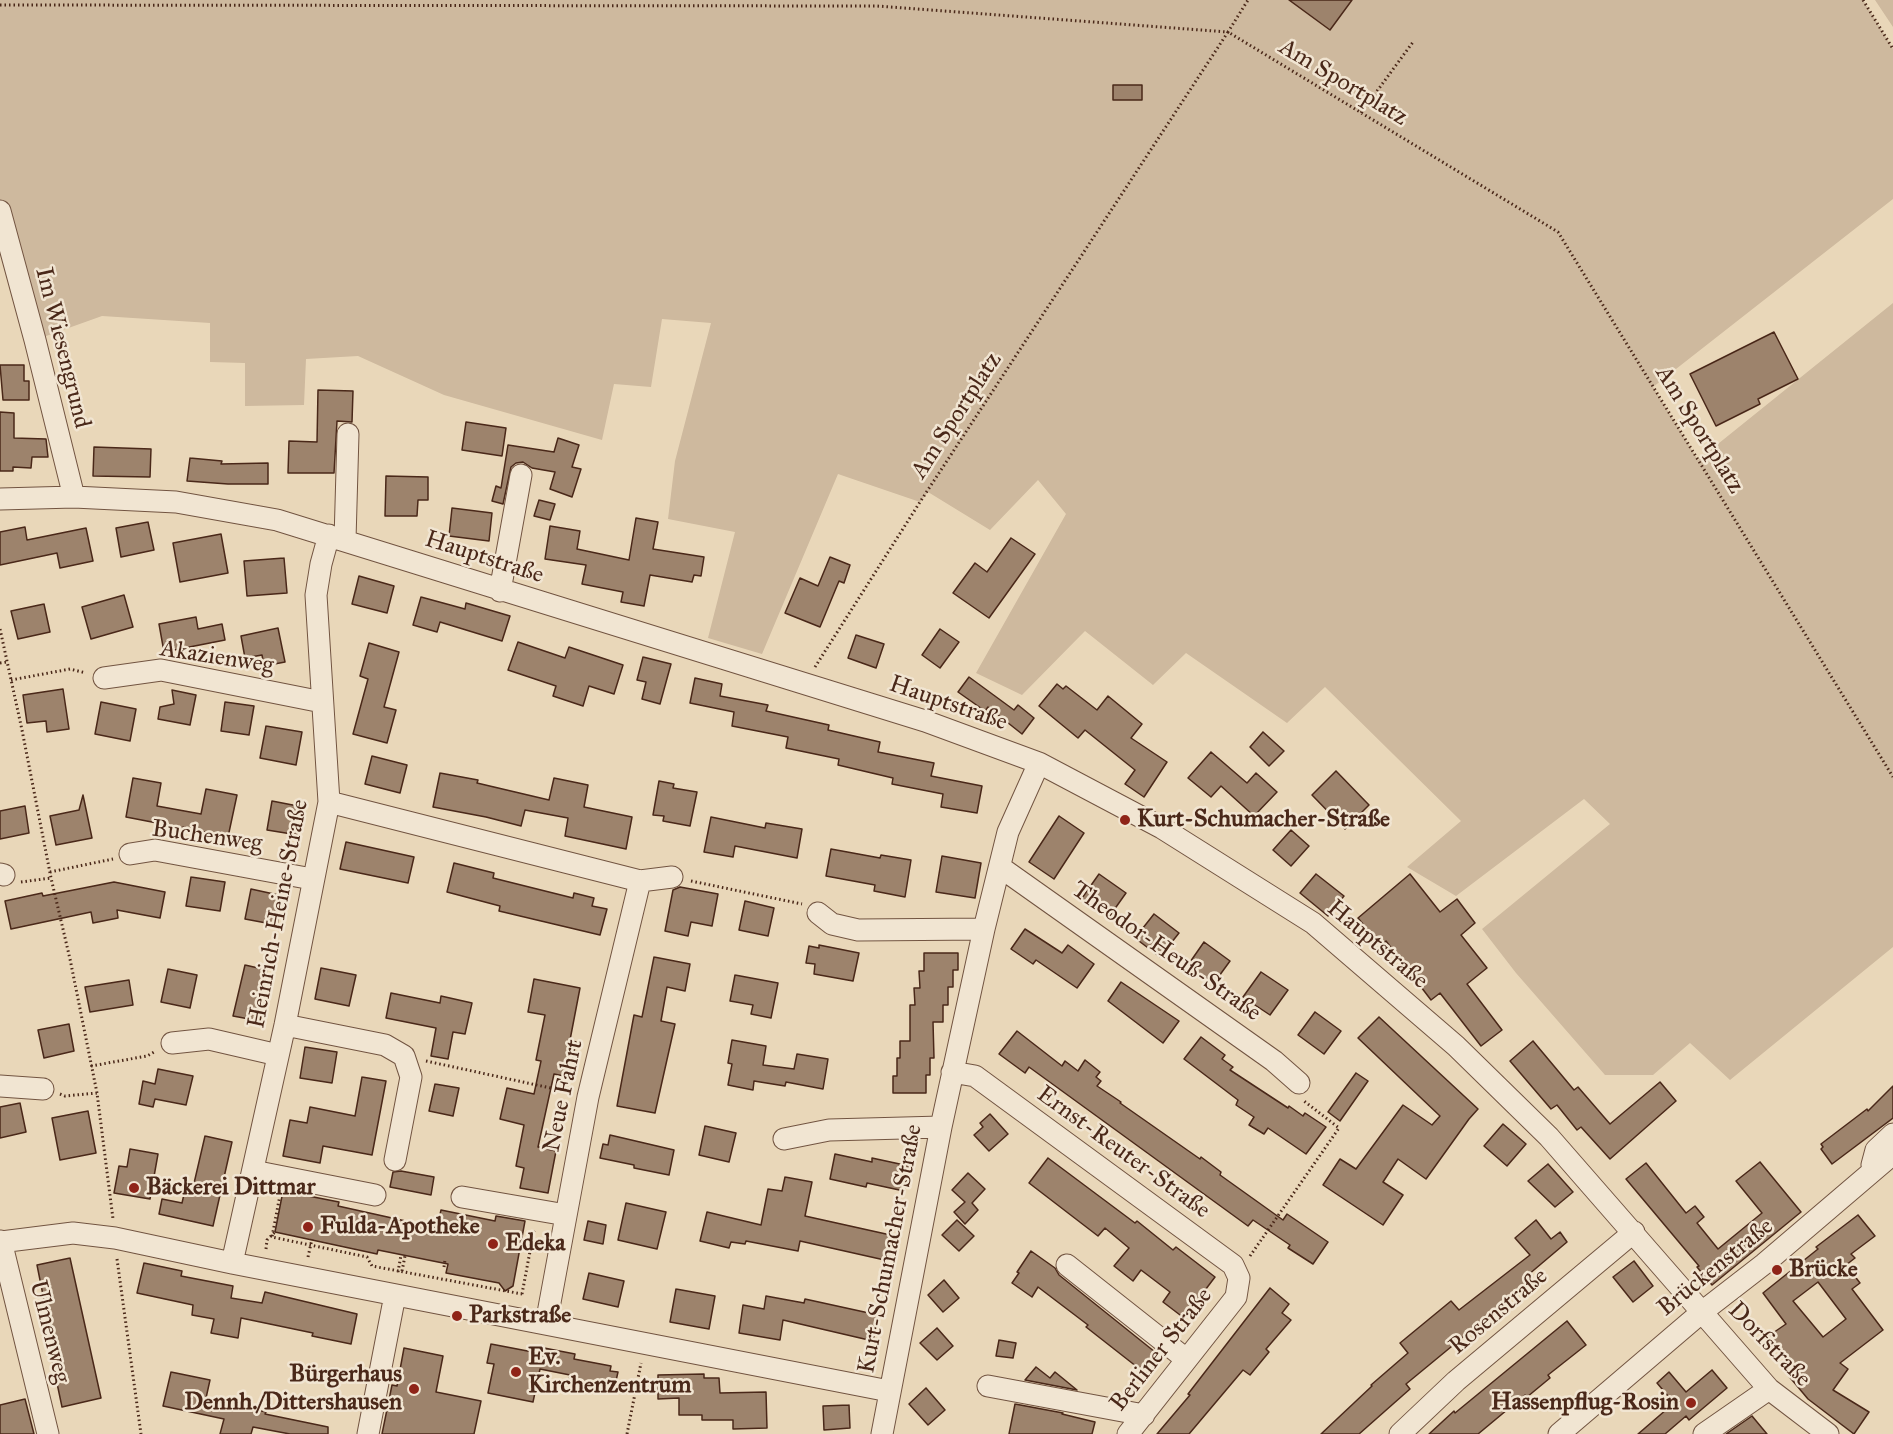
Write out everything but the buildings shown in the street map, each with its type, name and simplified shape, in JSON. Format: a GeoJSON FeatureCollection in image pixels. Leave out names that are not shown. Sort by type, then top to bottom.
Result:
{"type":"FeatureCollection","features":[{"type":"Feature","properties":{"kind":"street","name":"Im Wiesengrund"},"geometry":{"type":"LineString","coordinates":[[0,211],[74,498]]}},
{"type":"Feature","properties":{"kind":"street","name":"Heinrich-Heine-Straße"},"geometry":{"type":"LineString","coordinates":[[232,1263],[285,1025],[329,802],[316,595],[321,564],[337,537],[348,434]]}},
{"type":"Feature","properties":{"kind":"street"},"geometry":{"type":"LineString","coordinates":[[500,591],[521,475]]}},
{"type":"Feature","properties":{"kind":"street","name":"Hauptstraße"},"geometry":{"type":"LineString","coordinates":[[0,499],[74,498],[176,502],[277,520],[925,721],[1039,763],[1162,828],[1313,924],[1456,1046],[1549,1137],[1702,1312]]}},
{"type":"Feature","properties":{"kind":"street","name":"Akazienweg"},"geometry":{"type":"LineString","coordinates":[[104,678],[161,670],[322,702]]}},
{"type":"Feature","properties":{"kind":"street","name":"Kurt-Schumacher-Straße"},"geometry":{"type":"LineString","coordinates":[[882,1434],[952,1071],[984,929],[1008,832],[1039,763]]}},
{"type":"Feature","properties":{"kind":"street"},"geometry":{"type":"LineString","coordinates":[[329,802],[640,881],[672,877]]}},
{"type":"Feature","properties":{"kind":"street","name":"Buchenweg"},"geometry":{"type":"LineString","coordinates":[[130,854],[155,850],[312,879]]}},
{"type":"Feature","properties":{"kind":"street","name":"Theodor-Heuß-Straße"},"geometry":{"type":"LineString","coordinates":[[1000,867],[1274,1061],[1299,1083]]}},
{"type":"Feature","properties":{"kind":"street","name":"Neue Fahrt"},"geometry":{"type":"LineString","coordinates":[[546,1324],[588,1096],[640,881]]}},
{"type":"Feature","properties":{"kind":"street"},"geometry":{"type":"LineString","coordinates":[[818,913],[832,924],[858,930],[984,929]]}},
{"type":"Feature","properties":{"kind":"street"},"geometry":{"type":"LineString","coordinates":[[285,1025],[385,1045],[404,1056],[411,1077],[395,1160]]}},
{"type":"Feature","properties":{"kind":"street"},"geometry":{"type":"LineString","coordinates":[[172,1042],[209,1039],[278,1055]]}},
{"type":"Feature","properties":{"kind":"street","name":"Ernst-Reuter-Straße"},"geometry":{"type":"LineString","coordinates":[[952,1071],[975,1076],[1233,1265]]}},
{"type":"Feature","properties":{"kind":"street"},"geometry":{"type":"LineString","coordinates":[[0,1086],[43,1089]]}},
{"type":"Feature","properties":{"kind":"street"},"geometry":{"type":"LineString","coordinates":[[784,1139],[829,1130],[941,1127]]}},
{"type":"Feature","properties":{"kind":"street","name":"Brückenstraße"},"geometry":{"type":"LineString","coordinates":[[1559,1434],[1869,1174],[1876,1150],[1893,1134]]}},
{"type":"Feature","properties":{"kind":"street"},"geometry":{"type":"LineString","coordinates":[[1869,1174],[1893,1154]]}},
{"type":"Feature","properties":{"kind":"street"},"geometry":{"type":"LineString","coordinates":[[253,1171],[375,1194]]}},
{"type":"Feature","properties":{"kind":"street"},"geometry":{"type":"LineString","coordinates":[[462,1197],[566,1215]]}},
{"type":"Feature","properties":{"kind":"street","name":"Rosenstraße"},"geometry":{"type":"LineString","coordinates":[[1400,1434],[1456,1381],[1634,1232]]}},
{"type":"Feature","properties":{"kind":"street"},"geometry":{"type":"LineString","coordinates":[[1,1241],[73,1233],[115,1238],[232,1263],[396,1287],[546,1324],[889,1391]]}},
{"type":"Feature","properties":{"kind":"street","name":"Ulmenweg"},"geometry":{"type":"LineString","coordinates":[[1,1241],[48,1434]]}},
{"type":"Feature","properties":{"kind":"street"},"geometry":{"type":"LineString","coordinates":[[1067,1265],[1186,1359]]}},
{"type":"Feature","properties":{"kind":"street","name":"Berliner Straße"},"geometry":{"type":"LineString","coordinates":[[1128,1434],[1236,1297],[1239,1278],[1233,1265]]}},
{"type":"Feature","properties":{"kind":"street"},"geometry":{"type":"LineString","coordinates":[[368,1434],[396,1287]]}},
{"type":"Feature","properties":{"kind":"street","name":"Dorfstraße"},"geometry":{"type":"LineString","coordinates":[[1702,1312],[1769,1389],[1828,1434]]}},
{"type":"Feature","properties":{"kind":"street"},"geometry":{"type":"LineString","coordinates":[[988,1386],[1144,1415]]}},
{"type":"Feature","properties":{"kind":"street"},"geometry":{"type":"LineString","coordinates":[[1704,1434],[1769,1389]]}},
{"type":"Feature","properties":{"kind":"path"},"geometry":{"type":"LineString","coordinates":[[0,5],[877,6],[1228,32],[1248,0]]}},
{"type":"Feature","properties":{"kind":"path"},"geometry":{"type":"LineString","coordinates":[[1863,0],[1893,49]]}},
{"type":"Feature","properties":{"kind":"path","name":"Am Sportplatz"},"geometry":{"type":"LineString","coordinates":[[805,684],[920,502],[1228,32],[1558,232],[1893,777]]}},
{"type":"Feature","properties":{"kind":"path"},"geometry":{"type":"LineString","coordinates":[[1361,113],[1413,42]]}},
{"type":"Feature","properties":{"kind":"path"},"geometry":{"type":"LineString","coordinates":[[0,629],[97,1093],[141,1434]]}},
{"type":"Feature","properties":{"kind":"path"},"geometry":{"type":"LineString","coordinates":[[0,663],[7,662]]}},
{"type":"Feature","properties":{"kind":"path"},"geometry":{"type":"LineString","coordinates":[[11,680],[70,669],[104,678]]}},
{"type":"Feature","properties":{"kind":"path"},"geometry":{"type":"LineString","coordinates":[[50,872],[130,854]]}},
{"type":"Feature","properties":{"kind":"path"},"geometry":{"type":"LineString","coordinates":[[2,874],[23,883],[51,878]]}},
{"type":"Feature","properties":{"kind":"path"},"geometry":{"type":"LineString","coordinates":[[672,877],[803,904],[818,913]]}},
{"type":"Feature","properties":{"kind":"path"},"geometry":{"type":"LineString","coordinates":[[91,1066],[147,1056],[172,1042]]}},
{"type":"Feature","properties":{"kind":"path"},"geometry":{"type":"LineString","coordinates":[[404,1056],[588,1096]]}},
{"type":"Feature","properties":{"kind":"path"},"geometry":{"type":"LineString","coordinates":[[1233,1265],[1248,1259],[1339,1128],[1304,1103],[1299,1083]]}},
{"type":"Feature","properties":{"kind":"path"},"geometry":{"type":"LineString","coordinates":[[43,1089],[65,1096],[97,1093]]}},
{"type":"Feature","properties":{"kind":"path"},"geometry":{"type":"LineString","coordinates":[[272,1237],[281,1187]]}},
{"type":"Feature","properties":{"kind":"path"},"geometry":{"type":"LineString","coordinates":[[520,1304],[535,1227]]}},
{"type":"Feature","properties":{"kind":"path"},"geometry":{"type":"LineString","coordinates":[[265,1251],[267,1240],[275,1232]]}},
{"type":"Feature","properties":{"kind":"path"},"geometry":{"type":"LineString","coordinates":[[272,1237],[358,1252],[367,1257],[372,1266],[522,1294]]}},
{"type":"Feature","properties":{"kind":"path"},"geometry":{"type":"LineString","coordinates":[[307,1262],[312,1239]]}},
{"type":"Feature","properties":{"kind":"path"},"geometry":{"type":"LineString","coordinates":[[396,1287],[403,1255]]}},
{"type":"Feature","properties":{"kind":"path"},"geometry":{"type":"LineString","coordinates":[[444,1267],[445,1260]]}},
{"type":"Feature","properties":{"kind":"path"},"geometry":{"type":"LineString","coordinates":[[627,1434],[645,1343]]}},
{"type":"Feature","properties":{"kind":"shaded area"},"geometry":{"type":"Polygon","coordinates":[[[0,0],[1863,0],[1893,49],[1893,199],[1653,387],[1698,460],[1893,303],[1893,947],[1730,1080],[1690,1043],[1653,1075],[1605,1075],[1516,973],[1482,929],[1610,824],[1584,799],[1456,896],[1407,867],[1461,821],[1325,687],[1287,723],[1186,653],[1153,685],[1085,631],[1022,695],[976,673],[1066,514],[1038,480],[990,530],[928,492],[920,502],[838,474],[762,654],[708,638],[735,532],[668,519],[675,461],[711,323],[662,319],[651,387],[614,384],[602,440],[444,395],[358,356],[306,359],[304,405],[245,406],[245,363],[210,362],[210,323],[102,316],[35,340],[0,215],[0,0]]]}},
{"type":"Feature","properties":{"kind":"shaded area"},"geometry":{"type":"Polygon","coordinates":[[[1875,0],[1893,0],[1893,27],[1875,0]]]}},
{"type":"Feature","properties":{"kind":"place","name":"Kurt-Schumacher-Straße"},"geometry":{"type":"Point","coordinates":[1125,820]}},
{"type":"Feature","properties":{"kind":"place","name":"Bäckerei Dittmar"},"geometry":{"type":"Point","coordinates":[134,1188]}},
{"type":"Feature","properties":{"kind":"place","name":"Fulda-Apotheke"},"geometry":{"type":"Point","coordinates":[308,1227]}},
{"type":"Feature","properties":{"kind":"place","name":"Edeka"},"geometry":{"type":"Point","coordinates":[493,1244]}},
{"type":"Feature","properties":{"kind":"place","name":"Brücke"},"geometry":{"type":"Point","coordinates":[1777,1270]}},
{"type":"Feature","properties":{"kind":"place","name":"Parkstraße"},"geometry":{"type":"Point","coordinates":[457,1316]}},
{"type":"Feature","properties":{"kind":"place","name":"Ev. Kirchenzentrum"},"geometry":{"type":"Point","coordinates":[516,1372]}},
{"type":"Feature","properties":{"kind":"place","name":"Bürgerhaus Dennh./Dittershausen"},"geometry":{"type":"Point","coordinates":[414,1389]}},
{"type":"Feature","properties":{"kind":"place","name":"Hassenpflug-Rosin"},"geometry":{"type":"Point","coordinates":[1691,1403]}}]}
